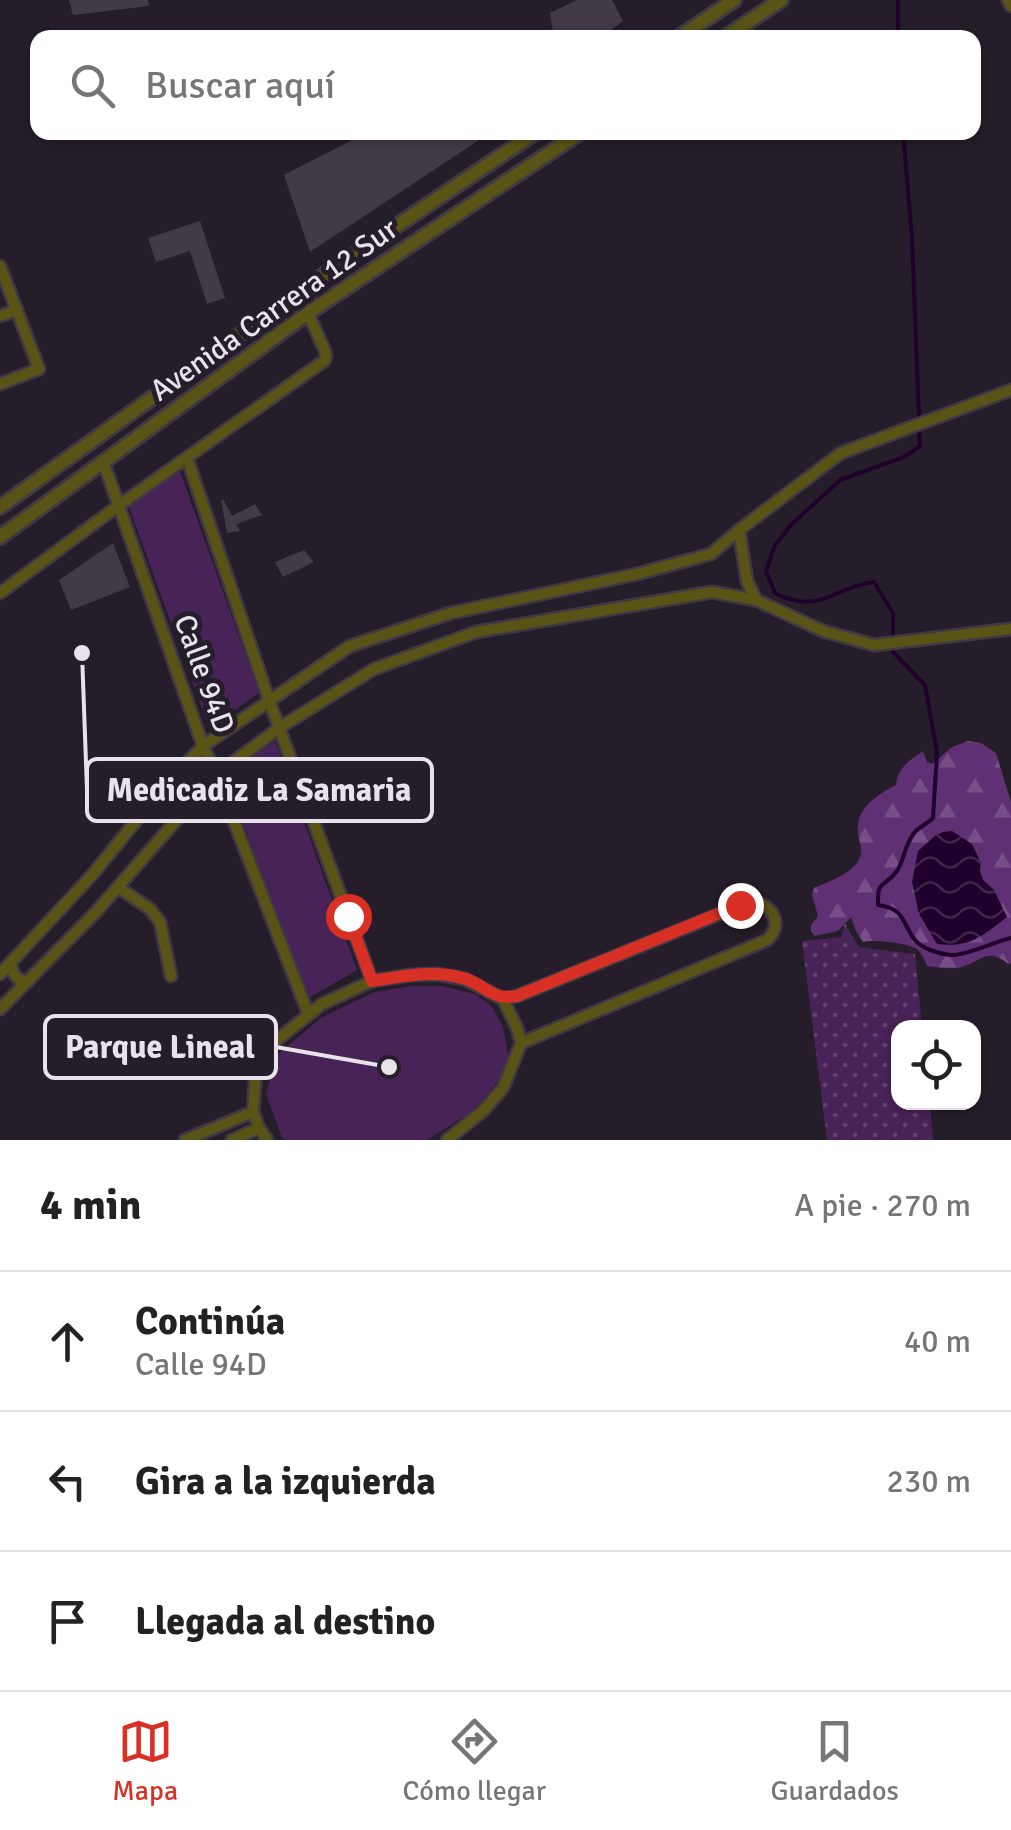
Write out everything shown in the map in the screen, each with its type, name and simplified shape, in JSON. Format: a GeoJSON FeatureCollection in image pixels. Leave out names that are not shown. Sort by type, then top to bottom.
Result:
{"type":"FeatureCollection","features":[{"type":"Feature","properties":{"kind":"street"},"geometry":{"type":"LineString","coordinates":[[690,30],[734,0]]}},
{"type":"Feature","properties":{"kind":"street"},"geometry":{"type":"LineString","coordinates":[[736,30],[781,0]]}},
{"type":"Feature","properties":{"kind":"street","name":"Avenida Carrera 12 Sur"},"geometry":{"type":"LineString","coordinates":[[0,507],[309,285],[524,140]]}},
{"type":"Feature","properties":{"kind":"street","name":"Avenida Carrera 12 Sur"},"geometry":{"type":"LineString","coordinates":[[0,536],[308,314],[569,140]]}},
{"type":"Feature","properties":{"kind":"street"},"geometry":{"type":"LineString","coordinates":[[0,266],[39,370],[0,384]]}},
{"type":"Feature","properties":{"kind":"street"},"geometry":{"type":"LineString","coordinates":[[0,316],[17,310]]}},
{"type":"Feature","properties":{"kind":"street"},"geometry":{"type":"LineString","coordinates":[[0,593],[324,361],[325,351],[308,314]]}},
{"type":"Feature","properties":{"kind":"street"},"geometry":{"type":"LineString","coordinates":[[0,974],[94,874],[161,790],[203,746],[350,646],[451,613],[637,574],[711,554],[841,452],[1011,390]]}},
{"type":"Feature","properties":{"kind":"street","name":"Calle 94D"},"geometry":{"type":"LineString","coordinates":[[187,458],[268,700],[372,981]]}},
{"type":"Feature","properties":{"kind":"street","name":"Calle 94D"},"geometry":{"type":"LineString","coordinates":[[102,461],[203,746],[308,1014]]}},
{"type":"Feature","properties":{"kind":"street"},"geometry":{"type":"LineString","coordinates":[[739,530],[747,581],[756,600]]}},
{"type":"Feature","properties":{"kind":"street"},"geometry":{"type":"LineString","coordinates":[[0,1010],[118,887],[216,775],[279,728],[374,669],[476,632],[712,592],[756,600],[823,631],[874,645],[1011,629]]}},
{"type":"Feature","properties":{"kind":"street"},"geometry":{"type":"LineString","coordinates":[[118,887],[150,909],[160,922],[171,976]]}},
{"type":"Feature","properties":{"kind":"street"},"geometry":{"type":"LineString","coordinates":[[502,999],[750,902],[766,905],[775,919],[776,929],[767,940],[520,1044]]}},
{"type":"Feature","properties":{"kind":"street"},"geometry":{"type":"LineString","coordinates":[[11,962],[15,976],[28,981]]}},
{"type":"Feature","properties":{"kind":"street"},"geometry":{"type":"LineString","coordinates":[[267,1140],[254,1112],[256,1070],[273,1042],[322,1004],[372,981],[437,974],[465,978],[502,999],[517,1028],[520,1044],[502,1088],[483,1111],[447,1140]]}},
{"type":"Feature","properties":{"kind":"street"},"geometry":{"type":"LineString","coordinates":[[185,1140],[254,1112]]}},
{"type":"Feature","properties":{"kind":"street"},"geometry":{"type":"LineString","coordinates":[[232,1140],[259,1128]]}},
{"type":"Feature","properties":{"kind":"shaded area"},"geometry":{"type":"Polygon","coordinates":[[[180,471],[259,693],[209,728],[129,507],[180,471]]]}},
{"type":"Feature","properties":{"kind":"shaded area"},"geometry":{"type":"Polygon","coordinates":[[[275,741],[357,970],[307,999],[226,775],[275,741]]]}},
{"type":"Feature","properties":{"kind":"shaded area"},"geometry":{"type":"Polygon","coordinates":[[[845,923],[859,947],[915,954],[921,1020],[891,1020],[891,1110],[931,1110],[933,1140],[827,1140],[802,941],[841,937],[845,923]]]}},
{"type":"Feature","properties":{"kind":"shaded area"},"geometry":{"type":"Polygon","coordinates":[[[441,986],[475,994],[492,1007],[503,1027],[508,1055],[500,1078],[489,1092],[470,1113],[427,1140],[282,1138],[266,1094],[277,1055],[321,1018],[375,992],[441,986]]]}},
{"type":"Feature","properties":{"kind":"green space"},"geometry":{"type":"Polygon","coordinates":[[[968,741],[981,743],[996,753],[1011,802],[1011,963],[990,956],[958,968],[927,966],[919,951],[909,946],[863,942],[851,917],[838,931],[815,936],[811,931],[818,916],[814,888],[857,863],[861,851],[858,824],[864,810],[896,785],[902,769],[923,751],[932,764],[952,747],[968,741]]]}},
{"type":"Feature","properties":{"kind":"water"},"geometry":{"type":"Polygon","coordinates":[[[952,831],[972,844],[981,863],[983,880],[994,890],[1007,917],[983,935],[949,945],[937,944],[919,914],[912,882],[918,851],[936,835],[952,831]]]}},
{"type":"Feature","properties":{"kind":"building"},"geometry":{"type":"Polygon","coordinates":[[[69,0],[148,0],[149,6],[73,15],[69,0]]]}},
{"type":"Feature","properties":{"kind":"building"},"geometry":{"type":"Polygon","coordinates":[[[577,0],[612,0],[623,21],[611,30],[553,30],[550,13],[577,0]]]}},
{"type":"Feature","properties":{"kind":"building"},"geometry":{"type":"Polygon","coordinates":[[[352,140],[479,140],[310,252],[284,175],[352,140]]]}},
{"type":"Feature","properties":{"kind":"building"},"geometry":{"type":"Polygon","coordinates":[[[200,221],[225,298],[207,304],[190,251],[156,262],[148,238],[200,221]]]}},
{"type":"Feature","properties":{"kind":"building"},"geometry":{"type":"Polygon","coordinates":[[[223,499],[232,516],[255,504],[262,515],[236,524],[240,531],[227,533],[223,499]]]}},
{"type":"Feature","properties":{"kind":"building"},"geometry":{"type":"Polygon","coordinates":[[[113,543],[130,587],[71,610],[59,580],[113,543]]]}},
{"type":"Feature","properties":{"kind":"building"},"geometry":{"type":"Polygon","coordinates":[[[304,550],[314,562],[283,577],[275,562],[304,550]]]}},
{"type":"Feature","properties":{"kind":"waterway"},"geometry":{"type":"LineString","coordinates":[[898,0],[898,30]]}},
{"type":"Feature","properties":{"kind":"waterway"},"geometry":{"type":"LineString","coordinates":[[904,140],[919,418]]}},
{"type":"Feature","properties":{"kind":"waterway"},"geometry":{"type":"LineString","coordinates":[[919,431],[920,446],[904,457],[840,480],[792,524],[775,545],[766,571],[775,593],[804,602],[874,582],[893,613],[893,652],[925,685],[937,752],[933,818],[911,837],[897,871],[880,887],[878,905],[898,913],[918,943],[942,954],[964,953],[1011,938]]}},
{"type":"Feature","properties":{"kind":"place","name":"Medicadiz La Samaria"},"geometry":{"type":"Point","coordinates":[82,653]}},
{"type":"Feature","properties":{"kind":"place","name":"Parque Lineal"},"geometry":{"type":"Point","coordinates":[389,1067]}},
{"type":"Feature","properties":{"kind":"route"},"geometry":{"type":"LineString","coordinates":[[348,916],[372,981],[437,974],[465,978],[502,999],[740,905]]}}]}
